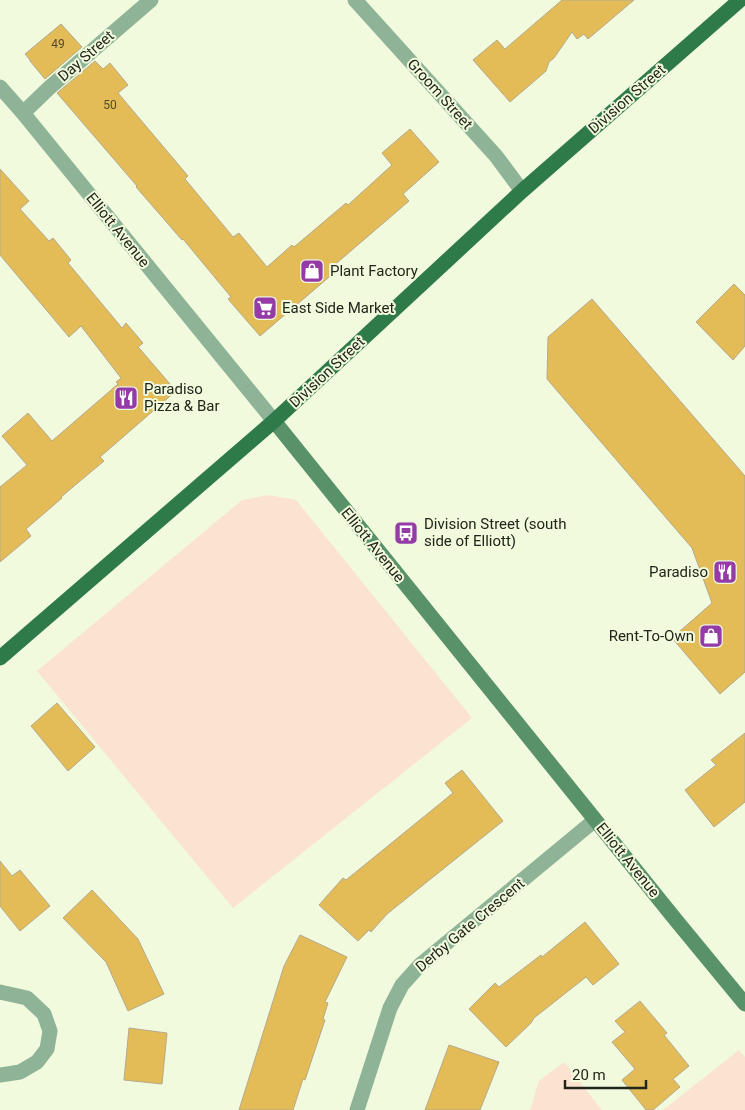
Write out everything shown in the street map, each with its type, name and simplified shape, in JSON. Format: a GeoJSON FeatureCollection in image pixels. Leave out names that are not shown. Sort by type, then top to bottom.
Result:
{"type":"FeatureCollection","features":[{"type":"Feature","properties":{"kind":"main road","name":"Division Street"},"geometry":{"type":"LineString","coordinates":[[0,658],[274,421],[522,191],[740,0]]}},
{"type":"Feature","properties":{"kind":"street","name":"Day Street"},"geometry":{"type":"LineString","coordinates":[[23,113],[49,88],[151,0]]}},
{"type":"Feature","properties":{"kind":"street","name":"Groom Street"},"geometry":{"type":"LineString","coordinates":[[355,0],[496,156],[522,191]]}},
{"type":"Feature","properties":{"kind":"street","name":"Elliott Avenue"},"geometry":{"type":"LineString","coordinates":[[0,87],[274,421],[745,1004]]}},
{"type":"Feature","properties":{"kind":"street","name":"Derby Gate Crescent"},"geometry":{"type":"LineString","coordinates":[[357,1110],[390,1008],[402,985],[420,966],[595,820]]}},
{"type":"Feature","properties":{"kind":"street"},"geometry":{"type":"LineString","coordinates":[[0,992],[27,998],[44,1014],[50,1032],[47,1049],[37,1062],[20,1072],[0,1074]]}},
{"type":"Feature","properties":{"kind":"shaded area"},"geometry":{"type":"Polygon","coordinates":[[[269,495],[296,500],[472,718],[233,908],[37,671],[242,500],[269,495]]]}},
{"type":"Feature","properties":{"kind":"shaded area"},"geometry":{"type":"Polygon","coordinates":[[[739,1050],[745,1057],[745,1110],[663,1110],[739,1050]]]}},
{"type":"Feature","properties":{"kind":"shaded area"},"geometry":{"type":"Polygon","coordinates":[[[564,1062],[602,1110],[530,1110],[539,1081],[564,1062]]]}},
{"type":"Feature","properties":{"kind":"building"},"geometry":{"type":"Polygon","coordinates":[[[562,0],[634,0],[588,39],[584,34],[577,39],[572,32],[554,58],[549,62],[546,71],[510,102],[473,60],[497,40],[505,49],[562,0]]]}},
{"type":"Feature","properties":{"kind":"building"},"geometry":{"type":"Polygon","coordinates":[[[61,24],[82,47],[45,79],[25,54],[61,24]]]}},
{"type":"Feature","properties":{"kind":"building"},"geometry":{"type":"Polygon","coordinates":[[[95,61],[103,69],[110,63],[128,85],[118,93],[188,176],[185,179],[233,237],[239,233],[267,267],[346,203],[348,205],[392,165],[382,153],[410,129],[439,162],[403,194],[409,201],[331,268],[335,272],[260,336],[228,299],[231,297],[183,239],[136,187],[57,93],[95,61]]]}},
{"type":"Feature","properties":{"kind":"building"},"geometry":{"type":"Polygon","coordinates":[[[0,169],[29,201],[20,209],[49,241],[53,238],[71,260],[68,263],[122,328],[126,323],[143,343],[138,347],[176,391],[100,457],[104,461],[26,529],[31,536],[0,562],[0,487],[27,465],[2,436],[28,413],[52,441],[118,384],[116,382],[121,378],[81,326],[69,337],[0,255],[0,169]]]}},
{"type":"Feature","properties":{"kind":"building"},"geometry":{"type":"Polygon","coordinates":[[[734,284],[745,295],[745,346],[733,360],[696,322],[734,284]]]}},
{"type":"Feature","properties":{"kind":"building"},"geometry":{"type":"Polygon","coordinates":[[[592,299],[745,476],[745,672],[720,694],[672,638],[712,603],[692,548],[547,379],[548,337],[592,299]]]}},
{"type":"Feature","properties":{"kind":"building"},"geometry":{"type":"Polygon","coordinates":[[[57,703],[95,747],[68,771],[31,726],[57,703]]]}},
{"type":"Feature","properties":{"kind":"building"},"geometry":{"type":"Polygon","coordinates":[[[745,733],[745,802],[714,827],[685,790],[716,765],[711,760],[745,733]]]}},
{"type":"Feature","properties":{"kind":"building"},"geometry":{"type":"Polygon","coordinates":[[[462,770],[503,821],[387,914],[371,932],[369,930],[358,941],[319,905],[343,878],[346,880],[453,793],[445,783],[462,770]]]}},
{"type":"Feature","properties":{"kind":"building"},"geometry":{"type":"Polygon","coordinates":[[[0,861],[12,876],[20,870],[50,906],[20,931],[0,906],[0,861]]]}},
{"type":"Feature","properties":{"kind":"building"},"geometry":{"type":"Polygon","coordinates":[[[92,890],[138,939],[164,994],[128,1011],[106,962],[63,918],[92,890]]]}},
{"type":"Feature","properties":{"kind":"building"},"geometry":{"type":"Polygon","coordinates":[[[585,922],[619,964],[593,985],[586,977],[534,1018],[506,1047],[469,1009],[495,983],[499,987],[541,955],[542,957],[585,922]]]}},
{"type":"Feature","properties":{"kind":"building"},"geometry":{"type":"Polygon","coordinates":[[[300,935],[347,957],[325,1002],[328,1003],[323,1019],[325,1020],[305,1080],[303,1079],[293,1110],[239,1110],[284,966],[300,935]]]}},
{"type":"Feature","properties":{"kind":"building"},"geometry":{"type":"Polygon","coordinates":[[[640,1001],[667,1033],[664,1035],[689,1066],[673,1079],[680,1087],[653,1110],[646,1110],[622,1080],[635,1069],[612,1042],[625,1032],[615,1021],[640,1001]]]}},
{"type":"Feature","properties":{"kind":"building"},"geometry":{"type":"Polygon","coordinates":[[[129,1028],[167,1033],[162,1084],[124,1080],[129,1028]]]}},
{"type":"Feature","properties":{"kind":"building"},"geometry":{"type":"Polygon","coordinates":[[[449,1045],[499,1062],[480,1110],[425,1110],[449,1045]]]}},
{"type":"Feature","properties":{"kind":"place","name":"Plant Factory"},"geometry":{"type":"Point","coordinates":[312,271]}},
{"type":"Feature","properties":{"kind":"place","name":"East Side Market"},"geometry":{"type":"Point","coordinates":[265,308]}},
{"type":"Feature","properties":{"kind":"place","name":"Paradiso Pizza & Bar"},"geometry":{"type":"Point","coordinates":[126,398]}},
{"type":"Feature","properties":{"kind":"place","name":"Division Street (south side of Elliott)"},"geometry":{"type":"Point","coordinates":[406,533]}},
{"type":"Feature","properties":{"kind":"place","name":"Paradiso"},"geometry":{"type":"Point","coordinates":[725,572]}},
{"type":"Feature","properties":{"kind":"place","name":"Rent-To-Own"},"geometry":{"type":"Point","coordinates":[711,636]}}]}
